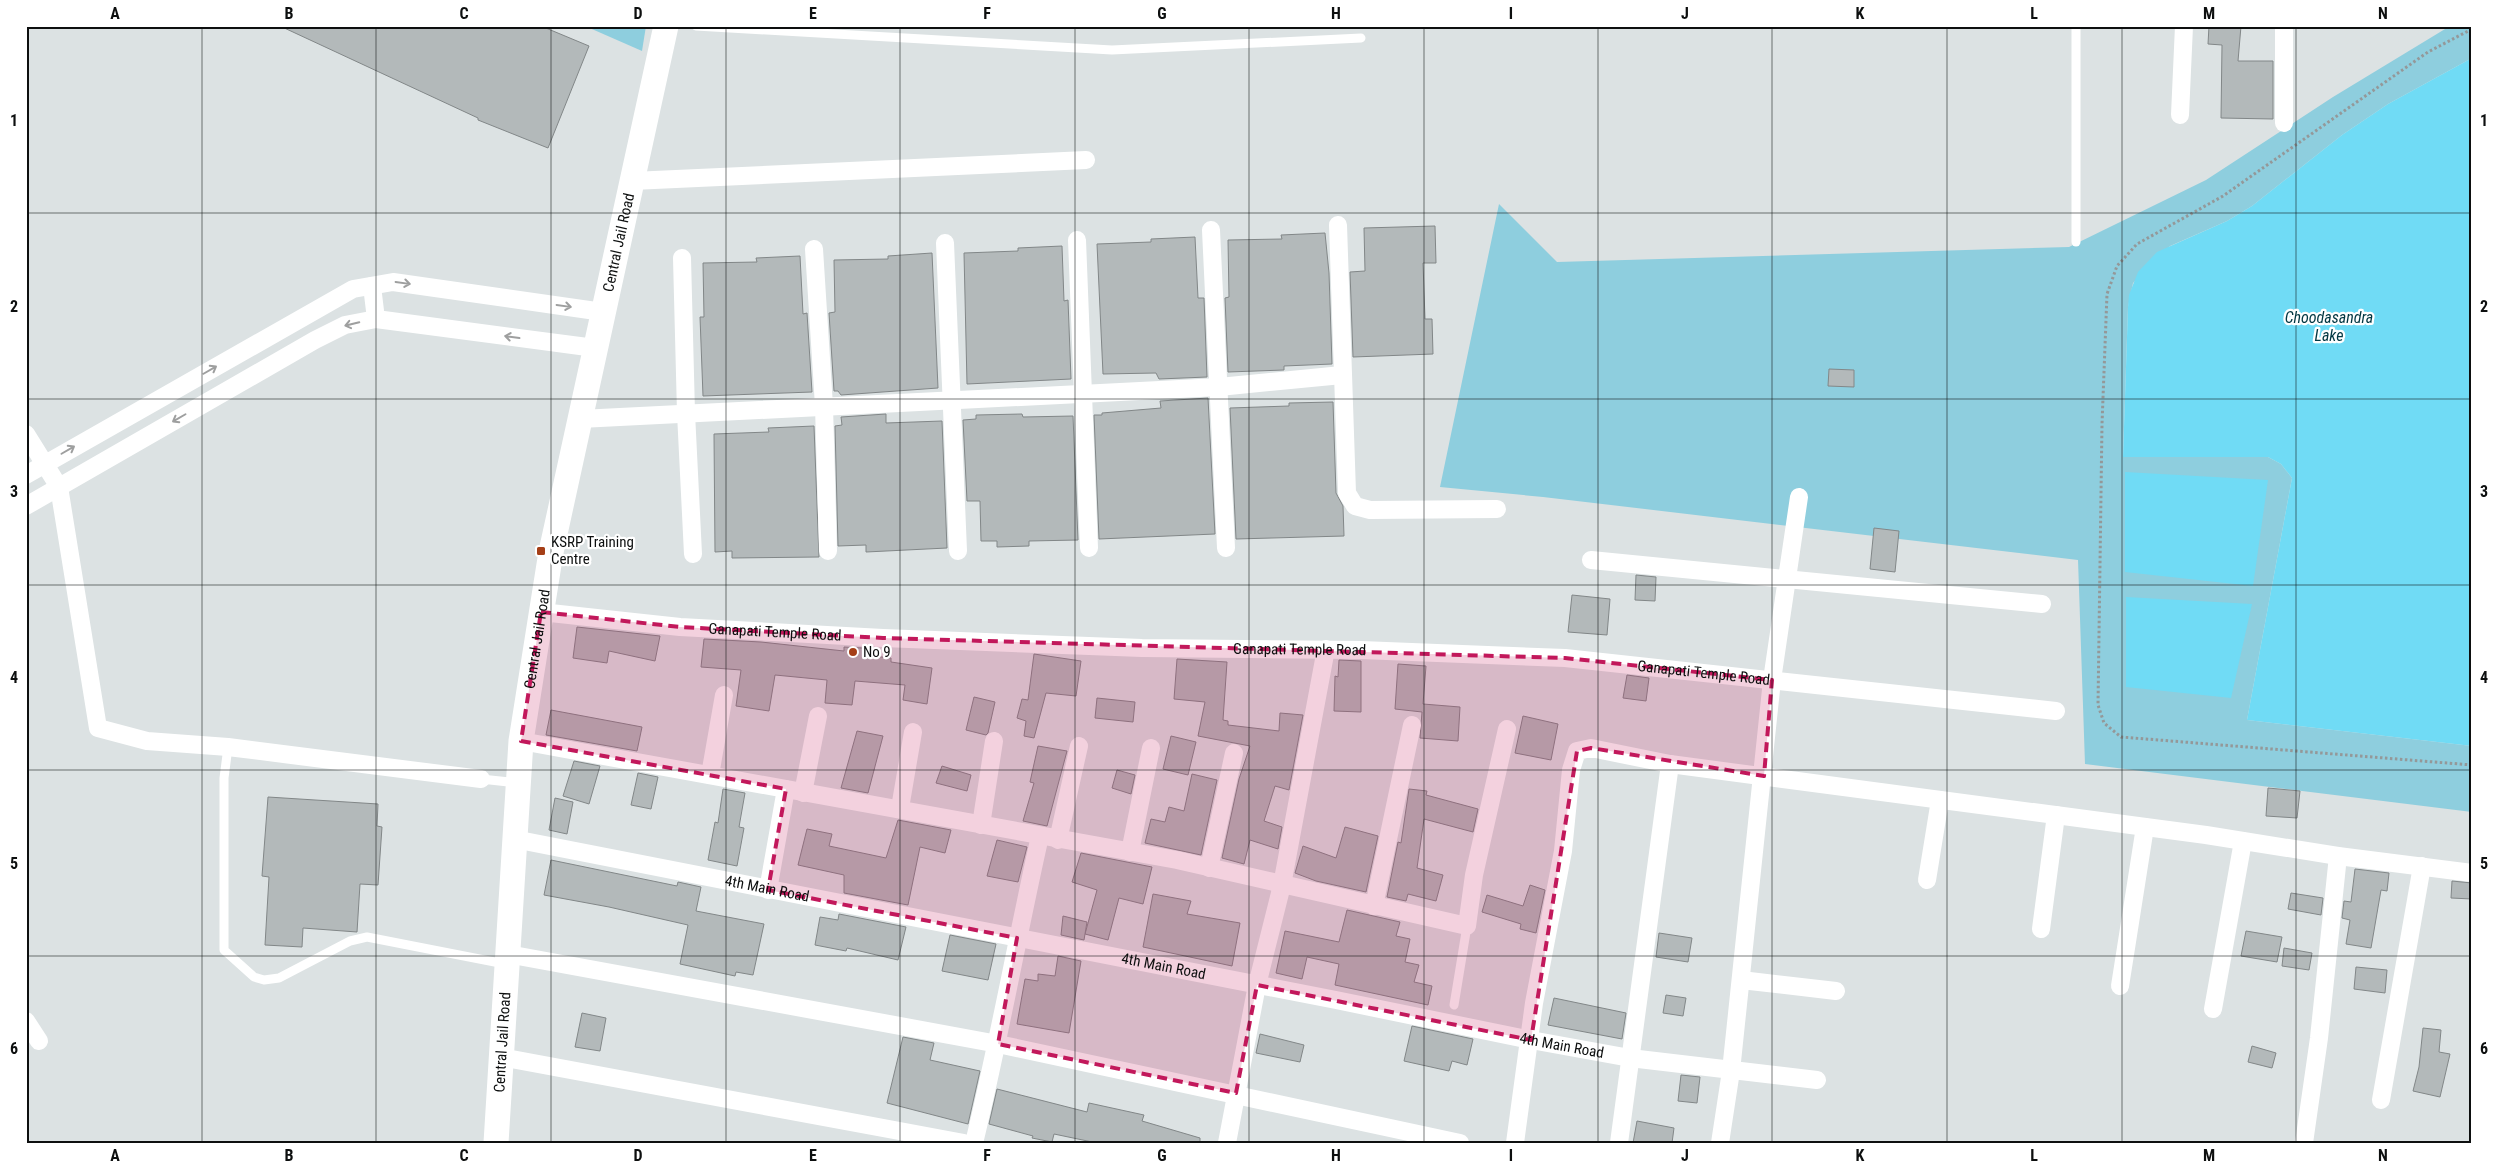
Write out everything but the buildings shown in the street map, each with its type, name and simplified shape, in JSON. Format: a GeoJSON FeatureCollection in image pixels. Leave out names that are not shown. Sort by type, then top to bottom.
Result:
{"type":"FeatureCollection","features":[{"type":"Feature","properties":{"kind":"main road","name":"Central Jail Road"},"geometry":{"type":"LineString","coordinates":[[496,1143],[521,741],[551,552],[666,26]]}},
{"type":"Feature","properties":{"kind":"street"},"geometry":{"type":"LineString","coordinates":[[2180,115],[2184,26]]}},
{"type":"Feature","properties":{"kind":"street"},"geometry":{"type":"LineString","coordinates":[[2284,26],[2284,123]]}},
{"type":"Feature","properties":{"kind":"street"},"geometry":{"type":"LineString","coordinates":[[632,181],[1086,160]]}},
{"type":"Feature","properties":{"kind":"street"},"geometry":{"type":"LineString","coordinates":[[1338,225],[1347,493],[1355,506],[1370,510],[1497,509]]}},
{"type":"Feature","properties":{"kind":"street"},"geometry":{"type":"LineString","coordinates":[[1211,230],[1226,548]]}},
{"type":"Feature","properties":{"kind":"street"},"geometry":{"type":"LineString","coordinates":[[1076,240],[1089,548]]}},
{"type":"Feature","properties":{"kind":"street"},"geometry":{"type":"LineString","coordinates":[[945,243],[958,551]]}},
{"type":"Feature","properties":{"kind":"street"},"geometry":{"type":"LineString","coordinates":[[814,249],[824,406],[828,551]]}},
{"type":"Feature","properties":{"kind":"street"},"geometry":{"type":"LineString","coordinates":[[682,258],[686,413],[693,554]]}},
{"type":"Feature","properties":{"kind":"street"},"geometry":{"type":"LineString","coordinates":[[26,475],[353,289],[393,282],[603,312]]}},
{"type":"Feature","properties":{"kind":"street"},"geometry":{"type":"LineString","coordinates":[[372,286],[376,319]]}},
{"type":"Feature","properties":{"kind":"street"},"geometry":{"type":"LineString","coordinates":[[26,506],[315,340],[345,325],[376,319],[595,348]]}},
{"type":"Feature","properties":{"kind":"street"},"geometry":{"type":"LineString","coordinates":[[580,419],[1219,387],[1342,376]]}},
{"type":"Feature","properties":{"kind":"street"},"geometry":{"type":"LineString","coordinates":[[26,434],[59,487],[98,728],[147,741],[228,747],[481,779]]}},
{"type":"Feature","properties":{"kind":"street"},"geometry":{"type":"LineString","coordinates":[[1720,1143],[1731,1071],[1764,776],[1772,680],[1799,496]]}},
{"type":"Feature","properties":{"kind":"street"},"geometry":{"type":"LineString","coordinates":[[1591,560],[2042,604]]}},
{"type":"Feature","properties":{"kind":"street","name":"Ganapati Temple Road"},"geometry":{"type":"LineString","coordinates":[[541,612],[680,627],[893,638],[1142,648],[1326,650],[1565,658],[2056,711]]}},
{"type":"Feature","properties":{"kind":"street"},"geometry":{"type":"LineString","coordinates":[[1226,1143],[1257,985],[1282,884],[1326,650]]}},
{"type":"Feature","properties":{"kind":"street"},"geometry":{"type":"LineString","coordinates":[[710,776],[724,696]]}},
{"type":"Feature","properties":{"kind":"street"},"geometry":{"type":"LineString","coordinates":[[768,890],[818,716]]}},
{"type":"Feature","properties":{"kind":"street"},"geometry":{"type":"LineString","coordinates":[[1374,906],[1412,725]]}},
{"type":"Feature","properties":{"kind":"street"},"geometry":{"type":"LineString","coordinates":[[521,741],[710,776],[900,808],[1058,840],[1130,852],[1467,926],[1474,875],[1508,729]]}},
{"type":"Feature","properties":{"kind":"street"},"geometry":{"type":"LineString","coordinates":[[900,808],[913,732]]}},
{"type":"Feature","properties":{"kind":"street"},"geometry":{"type":"LineString","coordinates":[[981,825],[994,741]]}},
{"type":"Feature","properties":{"kind":"street"},"geometry":{"type":"LineString","coordinates":[[1058,840],[1079,746]]}},
{"type":"Feature","properties":{"kind":"street"},"geometry":{"type":"LineString","coordinates":[[1130,852],[1151,748]]}},
{"type":"Feature","properties":{"kind":"street"},"geometry":{"type":"LineString","coordinates":[[1515,1143],[1534,1003],[1562,851],[1571,770],[1577,751],[1592,748],[1670,764],[2145,827],[2338,856],[2472,872]]}},
{"type":"Feature","properties":{"kind":"street"},"geometry":{"type":"LineString","coordinates":[[1209,868],[1234,753]]}},
{"type":"Feature","properties":{"kind":"street"},"geometry":{"type":"LineString","coordinates":[[1619,1143],[1670,764]]}},
{"type":"Feature","properties":{"kind":"street"},"geometry":{"type":"LineString","coordinates":[[1927,880],[1940,800]]}},
{"type":"Feature","properties":{"kind":"street"},"geometry":{"type":"LineString","coordinates":[[2041,930],[2056,815]]}},
{"type":"Feature","properties":{"kind":"street"},"geometry":{"type":"LineString","coordinates":[[2120,986],[2145,827]]}},
{"type":"Feature","properties":{"kind":"street"},"geometry":{"type":"LineString","coordinates":[[974,1143],[998,1044],[1017,938],[1040,836]]}},
{"type":"Feature","properties":{"kind":"street","name":"4th Main Road"},"geometry":{"type":"LineString","coordinates":[[514,839],[1530,1040],[1630,1058],[1817,1080]]}},
{"type":"Feature","properties":{"kind":"street"},"geometry":{"type":"LineString","coordinates":[[2213,1010],[2243,841]]}},
{"type":"Feature","properties":{"kind":"street"},"geometry":{"type":"LineString","coordinates":[[2304,1143],[2319,1038],[2338,856]]}},
{"type":"Feature","properties":{"kind":"street"},"geometry":{"type":"LineString","coordinates":[[2381,1100],[2422,866]]}},
{"type":"Feature","properties":{"kind":"street"},"geometry":{"type":"LineString","coordinates":[[507,959],[998,1044],[1236,1093],[1460,1143]]}},
{"type":"Feature","properties":{"kind":"street"},"geometry":{"type":"LineString","coordinates":[[1741,980],[1836,991]]}},
{"type":"Feature","properties":{"kind":"street"},"geometry":{"type":"LineString","coordinates":[[26,1021],[39,1041]]}},
{"type":"Feature","properties":{"kind":"street"},"geometry":{"type":"LineString","coordinates":[[501,1057],[964,1143]]}},
{"type":"Feature","properties":{"kind":"lane"},"geometry":{"type":"LineString","coordinates":[[696,26],[1112,50],[1361,38]]}},
{"type":"Feature","properties":{"kind":"lane"},"geometry":{"type":"LineString","coordinates":[[2076,26],[2076,242]]}},
{"type":"Feature","properties":{"kind":"lane"},"geometry":{"type":"LineString","coordinates":[[228,747],[224,778],[224,950],[254,977],[264,980],[279,978],[350,941],[367,937],[507,959]]}},
{"type":"Feature","properties":{"kind":"lane"},"geometry":{"type":"LineString","coordinates":[[481,779],[518,784]]}},
{"type":"Feature","properties":{"kind":"lane"},"geometry":{"type":"LineString","coordinates":[[1454,1005],[1467,926]]}},
{"type":"Feature","properties":{"kind":"path"},"geometry":{"type":"LineString","coordinates":[[2472,29],[2428,52],[2223,196],[2137,244],[2117,266],[2111,279],[2107,304],[2102,424],[2098,705],[2104,723],[2114,734],[2121,737],[2472,765]]}},
{"type":"Feature","properties":{"kind":"highlighted area"},"geometry":{"type":"Polygon","coordinates":[[[541,612],[680,627],[883,638],[1565,658],[1772,680],[1764,776],[1591,748],[1577,751],[1531,1040],[1257,985],[1236,1093],[998,1044],[1017,938],[768,890],[786,789],[521,741],[541,612]]]}},
{"type":"Feature","properties":{"kind":"shaded area"},"geometry":{"type":"Polygon","coordinates":[[[585,26],[646,26],[642,51],[585,26]]]}},
{"type":"Feature","properties":{"kind":"shaded area"},"geometry":{"type":"Polygon","coordinates":[[[2450,26],[2472,26],[2472,58],[2388,104],[2342,135],[2252,206],[2227,221],[2170,246],[2133,283],[2128,307],[2123,456],[2268,457],[2281,464],[2292,478],[2247,720],[2472,746],[2472,812],[2085,764],[2078,560],[1543,497],[1440,487],[1499,204],[1557,262],[2069,247],[2206,180],[2333,97],[2450,26]]]}},
{"type":"Feature","properties":{"kind":"water","name":"Choodasandra Lake"},"geometry":{"type":"Polygon","coordinates":[[[2472,58],[2472,746],[2247,720],[2292,478],[2281,464],[2268,457],[2123,457],[2129,295],[2138,272],[2157,252],[2227,221],[2252,206],[2342,135],[2388,104],[2472,58]]]}},
{"type":"Feature","properties":{"kind":"water"},"geometry":{"type":"Polygon","coordinates":[[[2125,472],[2268,480],[2253,586],[2125,572],[2125,472]]]}},
{"type":"Feature","properties":{"kind":"water"},"geometry":{"type":"Polygon","coordinates":[[[2126,597],[2252,604],[2231,698],[2126,687],[2126,597]]]}},
{"type":"Feature","properties":{"kind":"place","name":"KSRP Training Centre"},"geometry":{"type":"Point","coordinates":[541,551]}},
{"type":"Feature","properties":{"kind":"place","name":"No 9"},"geometry":{"type":"Point","coordinates":[853,652]}}]}
